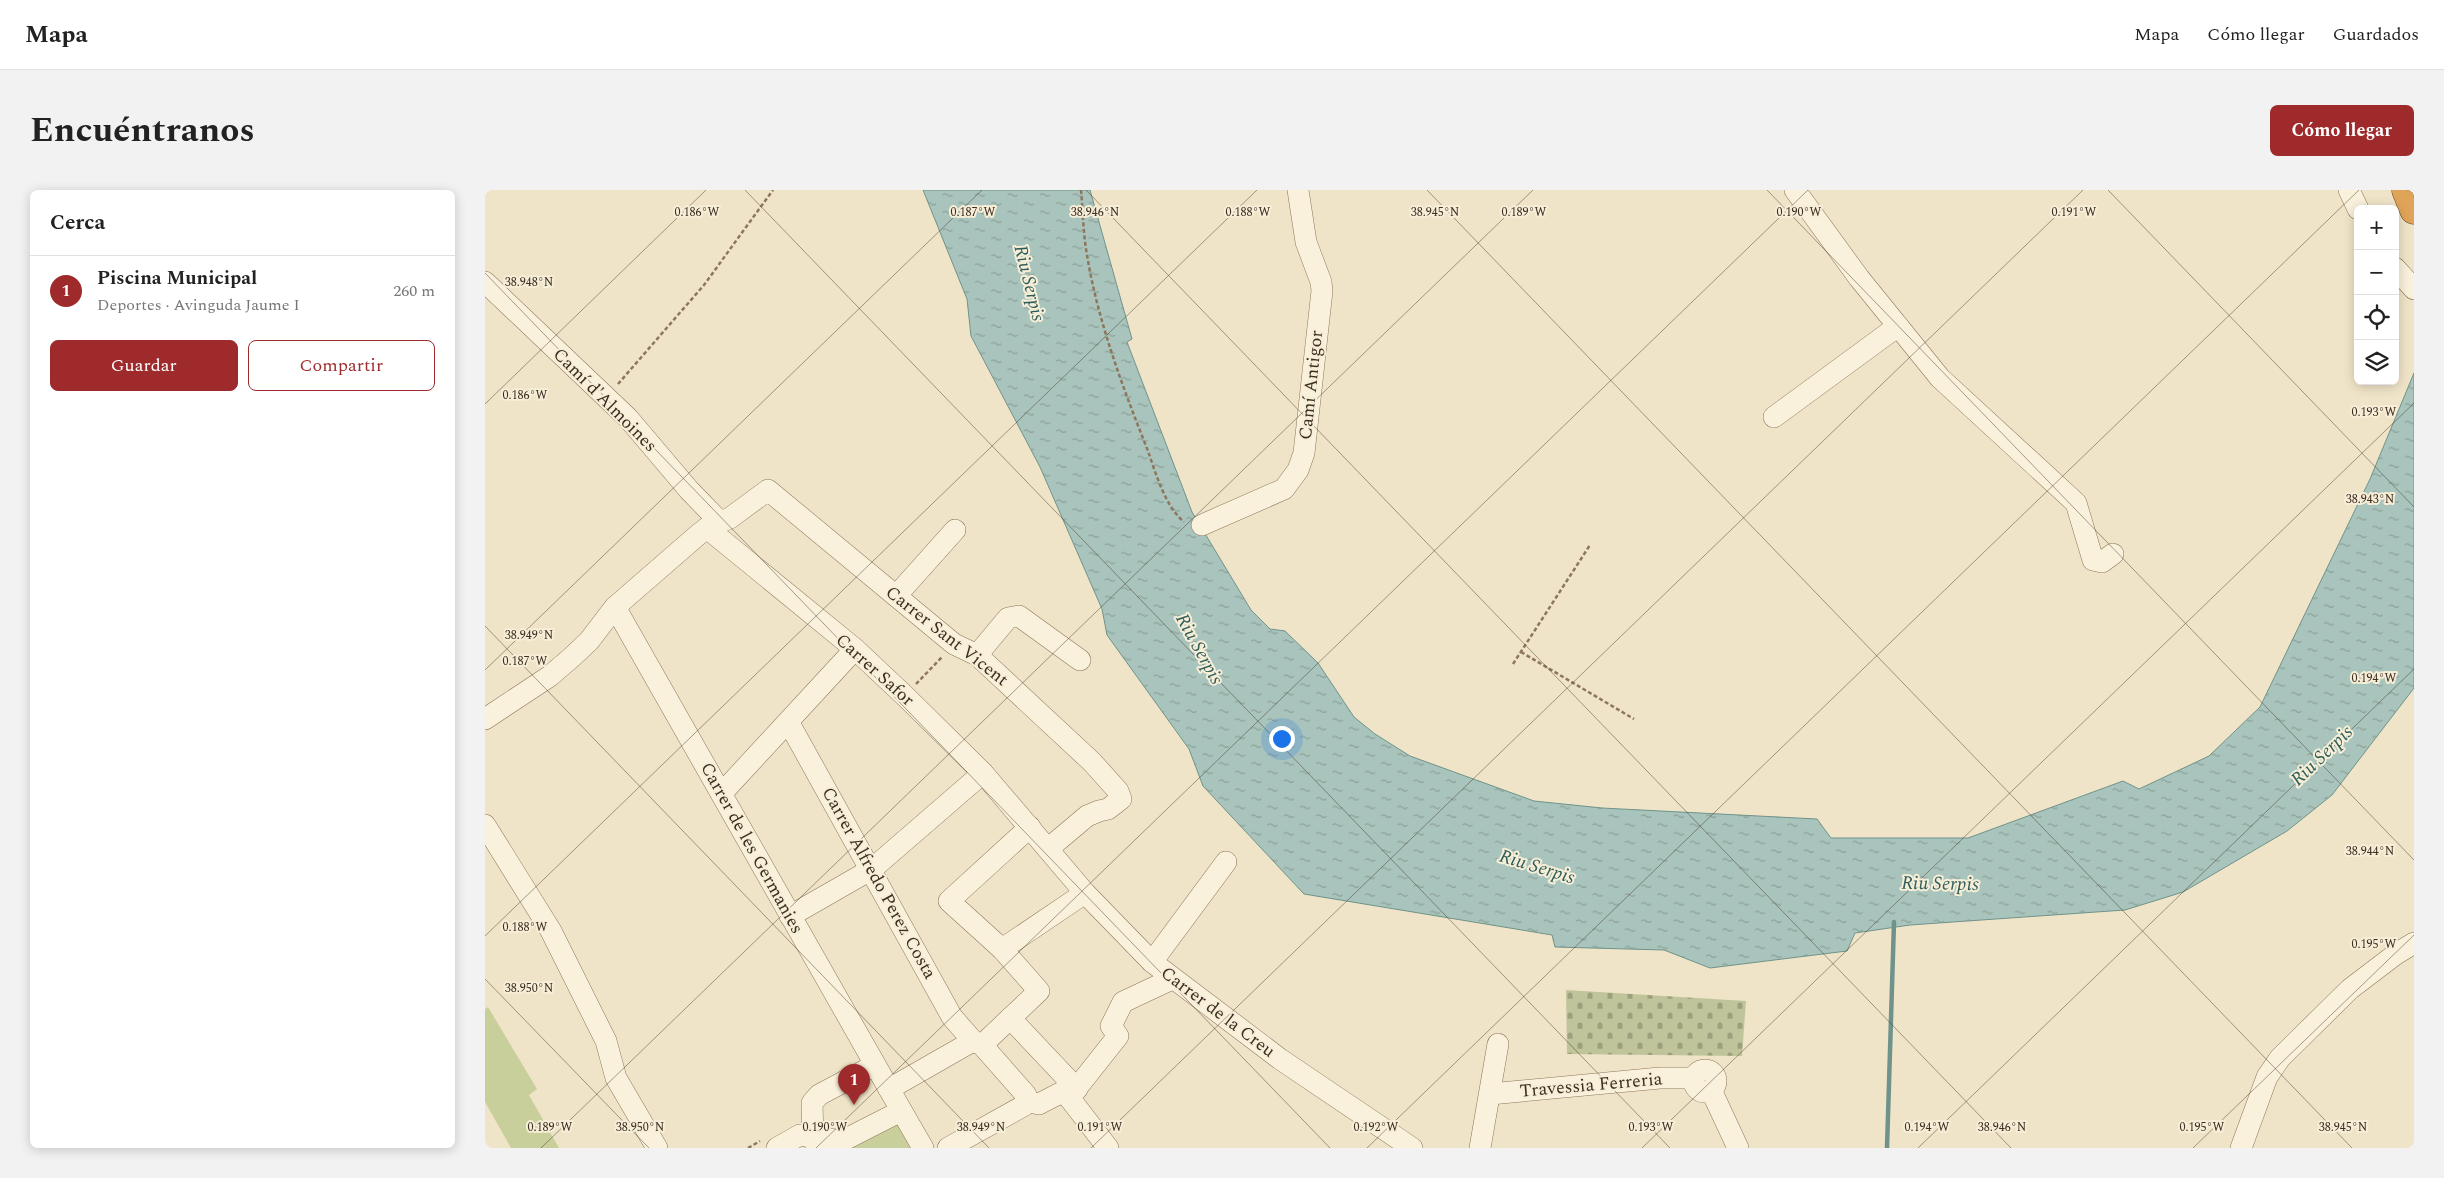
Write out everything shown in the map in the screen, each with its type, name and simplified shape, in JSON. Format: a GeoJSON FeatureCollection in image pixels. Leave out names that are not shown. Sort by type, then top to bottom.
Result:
{"type":"FeatureCollection","features":[{"type":"Feature","properties":{"kind":"street","name":"Camí Antigor"},"geometry":{"type":"LineString","coordinates":[[1202,525],[1284,489],[1298,470],[1304,453],[1322,291],[1321,282],[1306,242],[1298,190]]}},
{"type":"Feature","properties":{"kind":"street"},"geometry":{"type":"LineString","coordinates":[[1795,190],[1859,278],[1940,378],[2076,503],[2093,560],[2102,562],[2113,554]]}},
{"type":"Feature","properties":{"kind":"street"},"geometry":{"type":"LineString","coordinates":[[2349,190],[2356,205]]}},
{"type":"Feature","properties":{"kind":"street"},"geometry":{"type":"LineString","coordinates":[[2399,272],[2414,289]]}},
{"type":"Feature","properties":{"kind":"street","name":"Camí d'Almoines"},"geometry":{"type":"LineString","coordinates":[[485,282],[628,418],[714,525]]}},
{"type":"Feature","properties":{"kind":"street"},"geometry":{"type":"LineString","coordinates":[[1774,417],[1899,326]]}},
{"type":"Feature","properties":{"kind":"street","name":"Carrer Sant Vicent"},"geometry":{"type":"LineString","coordinates":[[714,525],[730,518],[768,490],[954,644],[977,656],[1092,762],[1118,791],[1121,799],[1115,806],[1087,816],[1049,848]]}},
{"type":"Feature","properties":{"kind":"street"},"geometry":{"type":"LineString","coordinates":[[485,719],[565,663],[589,640],[615,607],[714,525]]}},
{"type":"Feature","properties":{"kind":"street","name":"Carrer Safor"},"geometry":{"type":"LineString","coordinates":[[714,525],[855,649],[905,696],[983,773],[1049,848]]}},
{"type":"Feature","properties":{"kind":"street"},"geometry":{"type":"LineString","coordinates":[[896,596],[955,530]]}},
{"type":"Feature","properties":{"kind":"street","name":"Carrer de les Germanies"},"geometry":{"type":"LineString","coordinates":[[615,607],[923,1148]]}},
{"type":"Feature","properties":{"kind":"street"},"geometry":{"type":"LineString","coordinates":[[977,656],[1008,618],[1019,616],[1080,660]]}},
{"type":"Feature","properties":{"kind":"street"},"geometry":{"type":"LineString","coordinates":[[722,793],[789,723],[855,649]]}},
{"type":"Feature","properties":{"kind":"street","name":"Carrer Alfredo Perez Costa"},"geometry":{"type":"LineString","coordinates":[[789,723],[872,869],[952,1017],[1026,1095],[1026,1101]]}},
{"type":"Feature","properties":{"kind":"street"},"geometry":{"type":"LineString","coordinates":[[790,916],[872,869],[983,773]]}},
{"type":"Feature","properties":{"kind":"street"},"geometry":{"type":"LineString","coordinates":[[485,825],[551,931],[606,1041],[616,1078],[657,1148]]}},
{"type":"Feature","properties":{"kind":"street"},"geometry":{"type":"LineString","coordinates":[[889,1089],[978,1043],[1010,1018],[1039,990],[1002,949],[949,901],[1030,826]]}},
{"type":"Feature","properties":{"kind":"street","name":"Carrer de la Creu"},"geometry":{"type":"LineString","coordinates":[[1049,848],[1085,893],[1152,962],[1172,979],[1280,1059],[1413,1148]]}},
{"type":"Feature","properties":{"kind":"street"},"geometry":{"type":"LineString","coordinates":[[1152,962],[1226,862]]}},
{"type":"Feature","properties":{"kind":"street"},"geometry":{"type":"LineString","coordinates":[[1002,949],[1085,893]]}},
{"type":"Feature","properties":{"kind":"street"},"geometry":{"type":"LineString","coordinates":[[2241,1148],[2267,1077],[2280,1058],[2350,988],[2395,954],[2414,943]]}},
{"type":"Feature","properties":{"kind":"street"},"geometry":{"type":"LineString","coordinates":[[1073,1093],[1118,1036],[1111,1026],[1123,1002],[1172,979]]}},
{"type":"Feature","properties":{"kind":"street"},"geometry":{"type":"LineString","coordinates":[[1010,1018],[1073,1093],[1108,1148]]}},
{"type":"Feature","properties":{"kind":"street"},"geometry":{"type":"LineString","coordinates":[[1480,1148],[1497,1044]]}},
{"type":"Feature","properties":{"kind":"street"},"geometry":{"type":"LineString","coordinates":[[820,1145],[811,1108],[815,1100],[875,1065]]}},
{"type":"Feature","properties":{"kind":"street","name":"Travessia Ferreria"},"geometry":{"type":"LineString","coordinates":[[1489,1094],[1660,1078],[1693,1078],[1695,1087],[1702,1092],[1711,1090],[1739,1148]]}},
{"type":"Feature","properties":{"kind":"street"},"geometry":{"type":"LineString","coordinates":[[948,1148],[1025,1105],[1026,1101],[1039,1104],[1062,1091],[1073,1093]]}},
{"type":"Feature","properties":{"kind":"street"},"geometry":{"type":"LineString","coordinates":[[777,1148],[800,1134],[820,1145],[843,1141],[901,1111]]}},
{"type":"Feature","properties":{"kind":"path"},"geometry":{"type":"LineString","coordinates":[[606,397],[704,285],[773,190]]}},
{"type":"Feature","properties":{"kind":"path"},"geometry":{"type":"LineString","coordinates":[[1081,190],[1086,254],[1094,292],[1131,407],[1158,477],[1173,508],[1182,520],[1191,526],[1196,528],[1202,525]]}},
{"type":"Feature","properties":{"kind":"path"},"geometry":{"type":"LineString","coordinates":[[1513,664],[1590,545]]}},
{"type":"Feature","properties":{"kind":"path"},"geometry":{"type":"LineString","coordinates":[[905,696],[954,644]]}},
{"type":"Feature","properties":{"kind":"path"},"geometry":{"type":"LineString","coordinates":[[1521,652],[1634,719]]}},
{"type":"Feature","properties":{"kind":"green space"},"geometry":{"type":"Polygon","coordinates":[[[1566,990],[1746,1001],[1742,1056],[1567,1054],[1566,990]]]}},
{"type":"Feature","properties":{"kind":"green space"},"geometry":{"type":"Polygon","coordinates":[[[488,1007],[537,1089],[529,1095],[559,1148],[511,1148],[485,1102],[485,1009],[488,1007]]]}},
{"type":"Feature","properties":{"kind":"green space"},"geometry":{"type":"Polygon","coordinates":[[[896,1121],[911,1148],[849,1148],[896,1121]]]}},
{"type":"Feature","properties":{"kind":"water","name":"Riu Serpis"},"geometry":{"type":"Polygon","coordinates":[[[923,190],[1090,190],[1132,339],[1127,342],[1192,512],[1251,610],[1270,629],[1285,631],[1318,663],[1354,717],[1375,734],[1410,756],[1534,801],[1602,808],[1817,819],[1831,838],[1968,838],[2123,781],[2139,789],[2209,756],[2260,707],[2370,479],[2414,373],[2414,688],[2332,795],[2287,831],[2183,892],[2125,910],[1910,925],[1855,933],[1847,951],[1710,968],[1664,950],[1555,947],[1552,935],[1304,894],[1203,786],[1189,749],[1107,635],[1102,609],[1040,467],[971,336],[967,299],[923,190]]]}},
{"type":"Feature","properties":{"kind":"waterway"},"geometry":{"type":"LineString","coordinates":[[1887,1148],[1894,922]]}},
{"type":"Feature","properties":{"kind":"place","name":"Piscina Municipal"},"geometry":{"type":"Point","coordinates":[854,1105]}}]}
